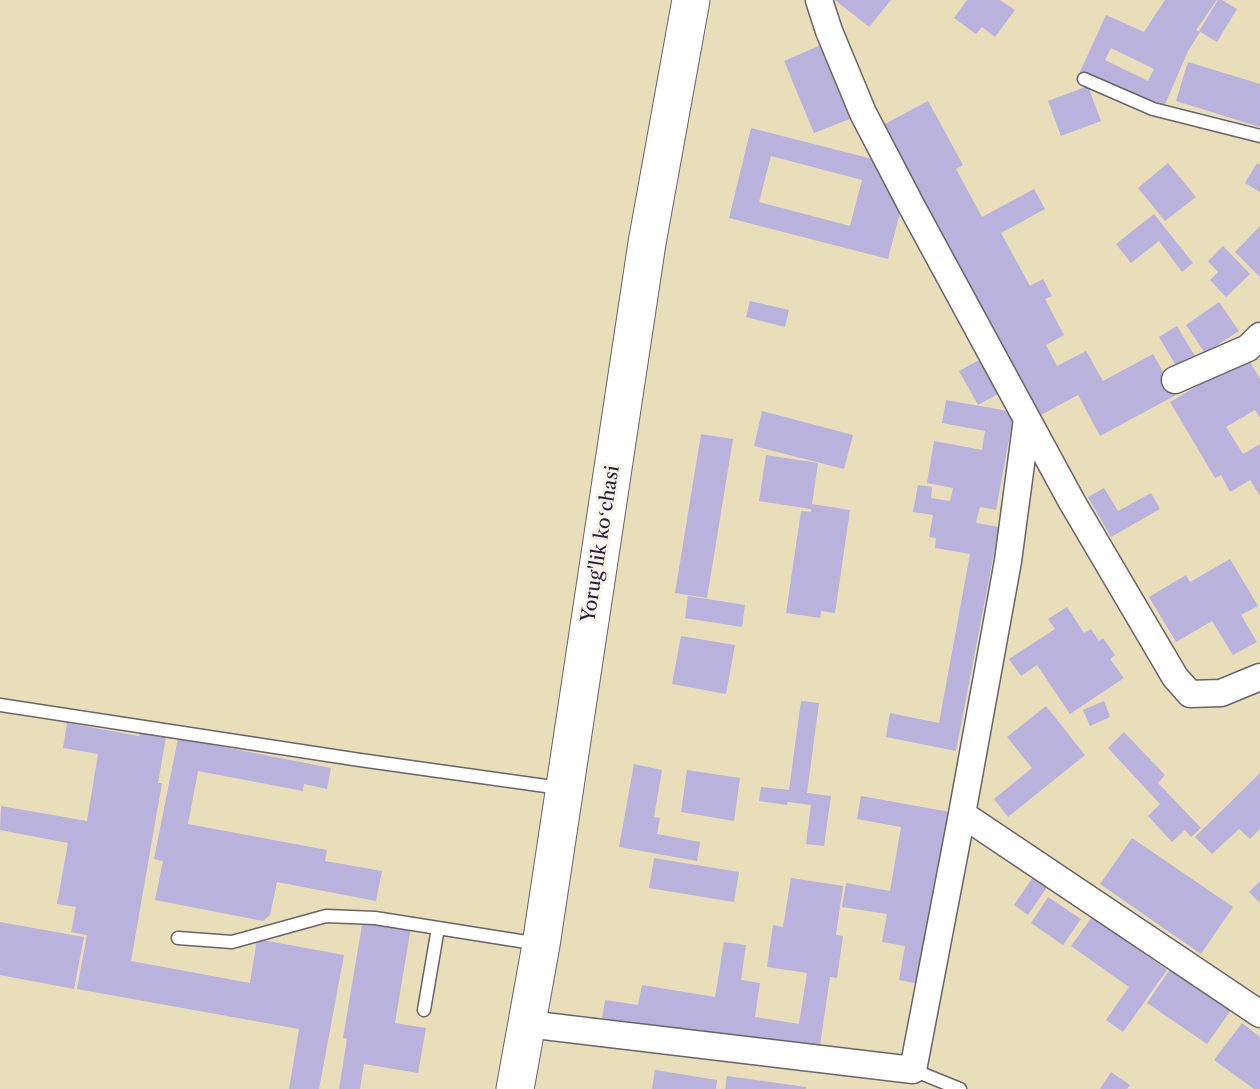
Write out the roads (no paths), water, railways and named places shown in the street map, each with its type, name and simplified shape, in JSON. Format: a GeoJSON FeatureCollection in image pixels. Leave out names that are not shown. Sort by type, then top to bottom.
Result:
{"type":"FeatureCollection","features":[{"type":"Feature","properties":{"kind":"main road","name":"Yorug'lik koʻchasi"},"geometry":{"type":"LineString","coordinates":[[515,1089],[541,945],[647,243],[691,0]]}},
{"type":"Feature","properties":{"kind":"street"},"geometry":{"type":"LineString","coordinates":[[819,0],[863,113],[1027,419],[1175,677],[1190,694],[1221,693],[1260,677]]}},
{"type":"Feature","properties":{"kind":"street"},"geometry":{"type":"LineString","coordinates":[[1175,380],[1256,351]]}},
{"type":"Feature","properties":{"kind":"street"},"geometry":{"type":"LineString","coordinates":[[527,1024],[913,1070],[1008,561],[1027,419]]}},
{"type":"Feature","properties":{"kind":"street"},"geometry":{"type":"LineString","coordinates":[[962,814],[1260,1014]]}},
{"type":"Feature","properties":{"kind":"lane"},"geometry":{"type":"LineString","coordinates":[[1084,79],[1153,109],[1260,136]]}},
{"type":"Feature","properties":{"kind":"lane"},"geometry":{"type":"LineString","coordinates":[[0,705],[564,789]]}},
{"type":"Feature","properties":{"kind":"lane"},"geometry":{"type":"LineString","coordinates":[[178,938],[232,942],[326,915],[375,918],[541,945]]}},
{"type":"Feature","properties":{"kind":"lane"},"geometry":{"type":"LineString","coordinates":[[424,1010],[438,928]]}},
{"type":"Feature","properties":{"kind":"lane"},"geometry":{"type":"LineString","coordinates":[[913,1070],[960,1089]]}}]}
